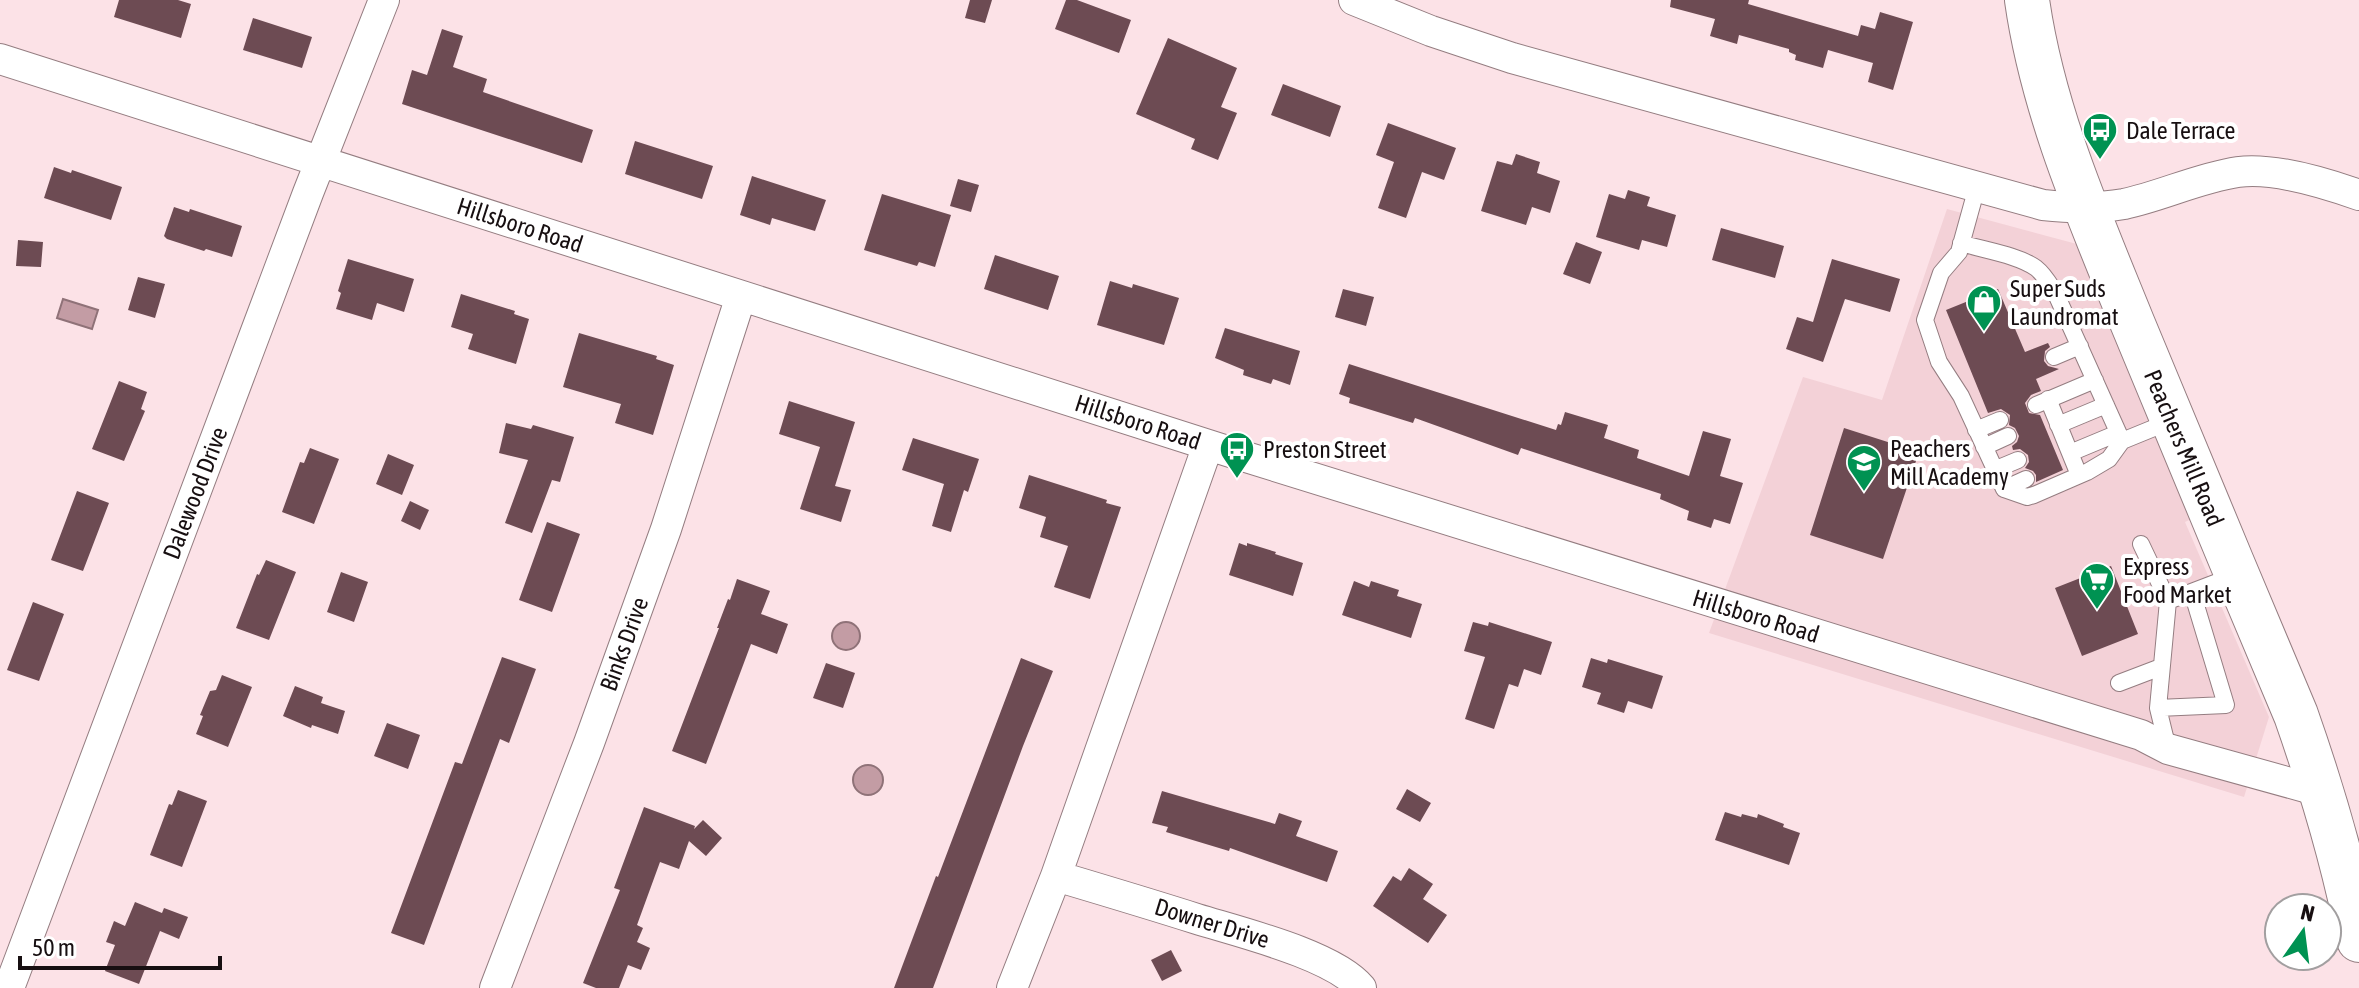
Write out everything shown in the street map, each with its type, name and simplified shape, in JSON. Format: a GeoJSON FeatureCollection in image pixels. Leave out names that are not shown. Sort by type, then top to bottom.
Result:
{"type":"FeatureCollection","features":[{"type":"Feature","properties":{"kind":"main road","name":"Peachers Mill Road"},"geometry":{"type":"LineString","coordinates":[[2027,0],[2034,47],[2050,108],[2086,209],[2296,715],[2323,792],[2349,887],[2359,940]]}},
{"type":"Feature","properties":{"kind":"street","name":"Dalewood Drive"},"geometry":{"type":"LineString","coordinates":[[9,988],[320,161],[384,0]]}},
{"type":"Feature","properties":{"kind":"street"},"geometry":{"type":"LineString","coordinates":[[1354,0],[1431,31],[1512,58],[2043,205],[2086,209],[2125,204],[2190,183],[2241,172],[2286,174],[2359,195]]}},
{"type":"Feature","properties":{"kind":"street","name":"Hillsboro Road"},"geometry":{"type":"LineString","coordinates":[[0,59],[1208,445],[2141,735],[2168,749],[2323,792]]}},
{"type":"Feature","properties":{"kind":"street","name":"Binks Drive"},"geometry":{"type":"LineString","coordinates":[[495,988],[589,743],[666,529],[741,296]]}},
{"type":"Feature","properties":{"kind":"street"},"geometry":{"type":"LineString","coordinates":[[1012,988],[1056,876],[1208,445]]}},
{"type":"Feature","properties":{"kind":"street","name":"Downer Drive"},"geometry":{"type":"LineString","coordinates":[[1056,876],[1288,947],[1328,964],[1361,988]]}},
{"type":"Feature","properties":{"kind":"lane"},"geometry":{"type":"LineString","coordinates":[[1977,187],[1959,252],[1941,273],[1925,320],[1939,362],[1961,396],[2004,489],[2027,497],[2062,445],[2106,405]]}},
{"type":"Feature","properties":{"kind":"lane"},"geometry":{"type":"LineString","coordinates":[[1961,243],[2020,260],[2035,267],[2046,278],[2120,437]]}},
{"type":"Feature","properties":{"kind":"lane"},"geometry":{"type":"LineString","coordinates":[[2054,357],[2080,346]]}},
{"type":"Feature","properties":{"kind":"lane"},"geometry":{"type":"LineString","coordinates":[[2095,380],[2042,402],[2062,445],[2109,459],[2120,437]]}},
{"type":"Feature","properties":{"kind":"lane"},"geometry":{"type":"LineString","coordinates":[[1961,396],[1978,389]]}},
{"type":"Feature","properties":{"kind":"lane"},"geometry":{"type":"LineString","coordinates":[[1976,430],[2000,420]]}},
{"type":"Feature","properties":{"kind":"lane"},"geometry":{"type":"LineString","coordinates":[[2062,445],[2120,437],[2172,420]]}},
{"type":"Feature","properties":{"kind":"lane"},"geometry":{"type":"LineString","coordinates":[[1984,447],[2008,436]]}},
{"type":"Feature","properties":{"kind":"lane"},"geometry":{"type":"LineString","coordinates":[[1994,470],[2018,460]]}},
{"type":"Feature","properties":{"kind":"lane"},"geometry":{"type":"LineString","coordinates":[[2004,489],[2026,479]]}},
{"type":"Feature","properties":{"kind":"lane"},"geometry":{"type":"LineString","coordinates":[[2141,544],[2168,601],[2158,708],[2168,749]]}},
{"type":"Feature","properties":{"kind":"lane"},"geometry":{"type":"LineString","coordinates":[[2168,601],[2237,574]]}},
{"type":"Feature","properties":{"kind":"lane"},"geometry":{"type":"LineString","coordinates":[[2158,708],[2226,705],[2192,592]]}},
{"type":"Feature","properties":{"kind":"lane"},"geometry":{"type":"LineString","coordinates":[[2119,683],[2161,667]]}},
{"type":"Feature","properties":{"kind":"shaded area"},"geometry":{"type":"Polygon","coordinates":[[[1947,209],[2129,258],[2231,500],[2185,522],[2269,717],[2244,797],[1709,633],[1803,377],[1882,400],[1947,209]]]}},
{"type":"Feature","properties":{"kind":"shaded area"},"geometry":{"type":"Polygon","coordinates":[[[63,299],[98,310],[92,329],[57,318],[63,299]]]}},
{"type":"Feature","properties":{"kind":"shaded area"},"geometry":{"type":"Polygon","coordinates":[[[846,622],[856,626],[860,636],[856,646],[846,650],[836,646],[832,636],[836,626],[846,622]]]}},
{"type":"Feature","properties":{"kind":"shaded area"},"geometry":{"type":"Polygon","coordinates":[[[868,765],[874,766],[882,774],[882,786],[874,794],[868,795],[862,794],[854,786],[853,780],[854,774],[862,766],[868,765]]]}},
{"type":"Feature","properties":{"kind":"building"},"geometry":{"type":"Polygon","coordinates":[[[119,0],[178,0],[191,4],[181,38],[114,17],[119,0]]]}},
{"type":"Feature","properties":{"kind":"building"},"geometry":{"type":"Polygon","coordinates":[[[970,0],[992,0],[985,23],[965,18],[970,0]]]}},
{"type":"Feature","properties":{"kind":"building"},"geometry":{"type":"Polygon","coordinates":[[[1066,0],[1077,0],[1131,20],[1119,53],[1055,29],[1066,0]]]}},
{"type":"Feature","properties":{"kind":"building"},"geometry":{"type":"Polygon","coordinates":[[[1671,0],[1749,0],[1748,4],[1858,36],[1861,25],[1875,29],[1880,12],[1913,22],[1893,90],[1868,82],[1873,63],[1828,50],[1823,68],[1795,60],[1796,55],[1789,49],[1739,35],[1737,44],[1710,36],[1715,19],[1670,7],[1671,0]]]}},
{"type":"Feature","properties":{"kind":"building"},"geometry":{"type":"Polygon","coordinates":[[[253,18],[312,37],[302,68],[243,50],[253,18]]]}},
{"type":"Feature","properties":{"kind":"building"},"geometry":{"type":"Polygon","coordinates":[[[442,29],[463,36],[453,67],[487,79],[483,92],[593,130],[582,163],[402,104],[412,70],[427,75],[442,29]]]}},
{"type":"Feature","properties":{"kind":"building"},"geometry":{"type":"Polygon","coordinates":[[[1168,38],[1237,68],[1221,107],[1237,113],[1218,160],[1191,149],[1195,139],[1136,114],[1168,38]]]}},
{"type":"Feature","properties":{"kind":"building"},"geometry":{"type":"Polygon","coordinates":[[[1283,84],[1341,106],[1330,137],[1271,115],[1283,84]]]}},
{"type":"Feature","properties":{"kind":"building"},"geometry":{"type":"Polygon","coordinates":[[[1388,123],[1456,148],[1444,180],[1422,172],[1406,218],[1378,208],[1394,162],[1376,155],[1388,123]]]}},
{"type":"Feature","properties":{"kind":"building"},"geometry":{"type":"Polygon","coordinates":[[[635,141],[713,166],[702,199],[625,174],[635,141]]]}},
{"type":"Feature","properties":{"kind":"building"},"geometry":{"type":"Polygon","coordinates":[[[1516,154],[1540,162],[1537,173],[1560,181],[1550,213],[1532,207],[1526,225],[1481,211],[1497,161],[1512,165],[1516,154]]]}},
{"type":"Feature","properties":{"kind":"building"},"geometry":{"type":"Polygon","coordinates":[[[54,167],[122,187],[111,220],[44,198],[54,167]]]}},
{"type":"Feature","properties":{"kind":"building"},"geometry":{"type":"Polygon","coordinates":[[[752,176],[826,200],[815,231],[772,218],[770,225],[740,215],[752,176]]]}},
{"type":"Feature","properties":{"kind":"building"},"geometry":{"type":"Polygon","coordinates":[[[958,179],[979,185],[971,212],[950,206],[958,179]]]}},
{"type":"Feature","properties":{"kind":"building"},"geometry":{"type":"Polygon","coordinates":[[[1628,190],[1650,197],[1647,206],[1676,215],[1667,247],[1642,240],[1639,250],[1596,237],[1609,194],[1625,199],[1628,190]]]}},
{"type":"Feature","properties":{"kind":"building"},"geometry":{"type":"Polygon","coordinates":[[[882,194],[951,215],[935,267],[919,262],[917,266],[864,250],[882,194]]]}},
{"type":"Feature","properties":{"kind":"building"},"geometry":{"type":"Polygon","coordinates":[[[174,207],[242,226],[232,257],[167,239],[164,236],[174,207]]]}},
{"type":"Feature","properties":{"kind":"building"},"geometry":{"type":"Polygon","coordinates":[[[1721,228],[1784,246],[1775,278],[1712,260],[1721,228]]]}},
{"type":"Feature","properties":{"kind":"building"},"geometry":{"type":"Polygon","coordinates":[[[18,240],[43,242],[41,267],[16,266],[18,240]]]}},
{"type":"Feature","properties":{"kind":"building"},"geometry":{"type":"Polygon","coordinates":[[[1576,242],[1602,252],[1590,284],[1563,274],[1576,242]]]}},
{"type":"Feature","properties":{"kind":"building"},"geometry":{"type":"Polygon","coordinates":[[[995,255],[1059,276],[1048,310],[984,289],[995,255]]]}},
{"type":"Feature","properties":{"kind":"building"},"geometry":{"type":"Polygon","coordinates":[[[348,259],[414,279],[404,312],[377,303],[372,320],[336,309],[348,259]]]}},
{"type":"Feature","properties":{"kind":"building"},"geometry":{"type":"Polygon","coordinates":[[[1832,259],[1900,279],[1890,312],[1845,299],[1823,362],[1786,349],[1797,317],[1813,322],[1832,259]]]}},
{"type":"Feature","properties":{"kind":"building"},"geometry":{"type":"Polygon","coordinates":[[[138,277],[165,284],[155,318],[128,310],[138,277]]]}},
{"type":"Feature","properties":{"kind":"building"},"geometry":{"type":"Polygon","coordinates":[[[1110,281],[1132,288],[1133,284],[1179,298],[1164,345],[1097,325],[1110,281]]]}},
{"type":"Feature","properties":{"kind":"building"},"geometry":{"type":"Polygon","coordinates":[[[1343,289],[1374,297],[1366,326],[1335,317],[1343,289]]]}},
{"type":"Feature","properties":{"kind":"building"},"geometry":{"type":"Polygon","coordinates":[[[1998,289],[2025,352],[2048,343],[2050,347],[2045,351],[2044,361],[2048,366],[2059,369],[2036,379],[2041,391],[2031,395],[2025,403],[2029,413],[2040,415],[2063,470],[2036,482],[2033,471],[2025,468],[2029,462],[2028,455],[2020,449],[2013,450],[2012,446],[2019,436],[2015,428],[2009,425],[2010,415],[2001,409],[1988,413],[1946,310],[1998,289]]]}},
{"type":"Feature","properties":{"kind":"building"},"geometry":{"type":"Polygon","coordinates":[[[461,294],[515,311],[514,314],[529,319],[516,364],[468,349],[473,334],[451,327],[461,294]]]}},
{"type":"Feature","properties":{"kind":"building"},"geometry":{"type":"Polygon","coordinates":[[[1225,328],[1300,351],[1290,385],[1273,379],[1271,384],[1243,375],[1244,370],[1215,358],[1225,328]]]}},
{"type":"Feature","properties":{"kind":"building"},"geometry":{"type":"Polygon","coordinates":[[[579,333],[657,356],[656,359],[674,365],[653,435],[615,423],[621,404],[563,387],[579,333]]]}},
{"type":"Feature","properties":{"kind":"building"},"geometry":{"type":"Polygon","coordinates":[[[1349,364],[1556,430],[1565,412],[1608,425],[1604,438],[1639,450],[1637,458],[1689,476],[1703,431],[1731,439],[1720,476],[1743,483],[1730,524],[1714,519],[1711,528],[1687,520],[1689,511],[1660,499],[1661,494],[1521,448],[1518,455],[1415,418],[1413,423],[1349,403],[1350,398],[1339,394],[1349,364]]]}},
{"type":"Feature","properties":{"kind":"building"},"geometry":{"type":"Polygon","coordinates":[[[119,381],[147,392],[141,409],[145,411],[124,461],[92,449],[119,381]]]}},
{"type":"Feature","properties":{"kind":"building"},"geometry":{"type":"Polygon","coordinates":[[[789,401],[855,422],[835,486],[851,490],[841,522],[800,509],[820,447],[779,434],[789,401]]]}},
{"type":"Feature","properties":{"kind":"building"},"geometry":{"type":"Polygon","coordinates":[[[506,423],[531,429],[533,425],[574,437],[560,482],[552,480],[532,533],[505,523],[528,460],[499,453],[506,423]]]}},
{"type":"Feature","properties":{"kind":"building","name":"Peachers Mill Academy"},"geometry":{"type":"Polygon","coordinates":[[[1844,428],[1919,452],[1883,559],[1810,535],[1844,428]]]}},
{"type":"Feature","properties":{"kind":"building"},"geometry":{"type":"Polygon","coordinates":[[[913,438],[979,459],[968,492],[964,490],[951,532],[932,526],[944,484],[902,470],[913,438]]]}},
{"type":"Feature","properties":{"kind":"building"},"geometry":{"type":"Polygon","coordinates":[[[310,448],[339,459],[314,524],[282,512],[300,462],[304,463],[310,448]]]}},
{"type":"Feature","properties":{"kind":"building"},"geometry":{"type":"Polygon","coordinates":[[[388,454],[414,465],[402,495],[376,484],[388,454]]]}},
{"type":"Feature","properties":{"kind":"building"},"geometry":{"type":"Polygon","coordinates":[[[1029,475],[1121,507],[1090,599],[1054,587],[1068,546],[1040,537],[1046,517],[1019,508],[1029,475]]]}},
{"type":"Feature","properties":{"kind":"building"},"geometry":{"type":"Polygon","coordinates":[[[77,491],[109,503],[83,571],[51,560],[77,491]]]}},
{"type":"Feature","properties":{"kind":"building"},"geometry":{"type":"Polygon","coordinates":[[[410,501],[429,510],[420,530],[401,521],[410,501]]]}},
{"type":"Feature","properties":{"kind":"building"},"geometry":{"type":"Polygon","coordinates":[[[547,522],[580,534],[552,612],[519,600],[547,522]]]}},
{"type":"Feature","properties":{"kind":"building"},"geometry":{"type":"Polygon","coordinates":[[[1239,543],[1276,552],[1303,563],[1293,596],[1229,575],[1239,543]]]}},
{"type":"Feature","properties":{"kind":"building"},"geometry":{"type":"Polygon","coordinates":[[[266,560],[296,572],[269,640],[236,628],[257,574],[266,560]]]}},
{"type":"Feature","properties":{"kind":"building","name":"Express Food Market"},"geometry":{"type":"Polygon","coordinates":[[[2111,566],[2138,634],[2082,656],[2055,588],[2111,566]]]}},
{"type":"Feature","properties":{"kind":"building"},"geometry":{"type":"Polygon","coordinates":[[[341,572],[368,582],[354,622],[327,612],[341,572]]]}},
{"type":"Feature","properties":{"kind":"building"},"geometry":{"type":"Polygon","coordinates":[[[737,579],[770,591],[761,614],[788,624],[777,654],[751,644],[706,764],[672,751],[737,579]]]}},
{"type":"Feature","properties":{"kind":"building"},"geometry":{"type":"Polygon","coordinates":[[[1354,581],[1369,587],[1371,581],[1399,590],[1397,596],[1422,604],[1411,638],[1342,615],[1354,581]]]}},
{"type":"Feature","properties":{"kind":"building"},"geometry":{"type":"Polygon","coordinates":[[[33,602],[64,614],[39,681],[7,670],[33,602]]]}},
{"type":"Feature","properties":{"kind":"building"},"geometry":{"type":"Polygon","coordinates":[[[1473,622],[1488,626],[1489,622],[1552,642],[1541,675],[1524,669],[1518,687],[1509,684],[1494,729],[1465,719],[1485,657],[1464,651],[1473,622]]]}},
{"type":"Feature","properties":{"kind":"building"},"geometry":{"type":"Polygon","coordinates":[[[502,657],[536,669],[509,743],[500,739],[424,945],[391,933],[455,762],[462,764],[502,657]]]}},
{"type":"Feature","properties":{"kind":"building"},"geometry":{"type":"Polygon","coordinates":[[[1021,658],[1053,671],[933,988],[894,988],[938,877],[1021,658]]]}},
{"type":"Feature","properties":{"kind":"building"},"geometry":{"type":"Polygon","coordinates":[[[1591,658],[1607,663],[1608,659],[1663,676],[1652,709],[1628,701],[1624,713],[1597,704],[1601,693],[1582,687],[1591,658]]]}},
{"type":"Feature","properties":{"kind":"building"},"geometry":{"type":"Polygon","coordinates":[[[826,663],[855,673],[843,708],[813,698],[826,663]]]}},
{"type":"Feature","properties":{"kind":"building"},"geometry":{"type":"Polygon","coordinates":[[[222,675],[252,687],[228,747],[196,734],[210,691],[216,690],[222,675]]]}},
{"type":"Feature","properties":{"kind":"building"},"geometry":{"type":"Polygon","coordinates":[[[295,686],[323,697],[321,703],[345,711],[338,734],[312,725],[311,728],[283,716],[295,686]]]}},
{"type":"Feature","properties":{"kind":"building"},"geometry":{"type":"Polygon","coordinates":[[[387,723],[420,735],[408,769],[374,756],[387,723]]]}},
{"type":"Feature","properties":{"kind":"building"},"geometry":{"type":"Polygon","coordinates":[[[1407,789],[1431,803],[1420,822],[1396,809],[1407,789]]]}},
{"type":"Feature","properties":{"kind":"building"},"geometry":{"type":"Polygon","coordinates":[[[178,790],[207,801],[182,867],[150,855],[169,804],[172,805],[178,790]]]}},
{"type":"Feature","properties":{"kind":"building"},"geometry":{"type":"Polygon","coordinates":[[[1162,791],[1275,824],[1279,813],[1302,821],[1296,836],[1338,851],[1327,882],[1230,848],[1229,851],[1166,832],[1168,827],[1152,823],[1162,791]]]}},
{"type":"Feature","properties":{"kind":"building"},"geometry":{"type":"Polygon","coordinates":[[[644,807],[695,826],[694,829],[703,820],[722,838],[706,856],[689,841],[679,869],[660,862],[637,925],[643,928],[637,942],[650,948],[641,970],[628,965],[619,988],[596,988],[583,983],[620,890],[614,888],[644,807]]]}},
{"type":"Feature","properties":{"kind":"building"},"geometry":{"type":"Polygon","coordinates":[[[1725,812],[1757,818],[1758,814],[1800,833],[1789,865],[1715,840],[1725,812]]]}},
{"type":"Feature","properties":{"kind":"building"},"geometry":{"type":"Polygon","coordinates":[[[1409,868],[1433,884],[1423,899],[1447,915],[1428,943],[1373,906],[1393,876],[1401,881],[1409,868]]]}},
{"type":"Feature","properties":{"kind":"building"},"geometry":{"type":"Polygon","coordinates":[[[135,902],[162,913],[164,908],[188,917],[179,939],[160,931],[139,984],[105,971],[115,945],[106,942],[114,921],[125,926],[135,902]]]}},
{"type":"Feature","properties":{"kind":"building"},"geometry":{"type":"Polygon","coordinates":[[[1171,950],[1182,971],[1162,981],[1151,960],[1171,950]]]}},
{"type":"Feature","properties":{"kind":"place","name":"Dale Terrace"},"geometry":{"type":"Point","coordinates":[2100,161]}},
{"type":"Feature","properties":{"kind":"place","name":"Super Suds Laundromat"},"geometry":{"type":"Point","coordinates":[1984,333]}},
{"type":"Feature","properties":{"kind":"place","name":"Preston Street"},"geometry":{"type":"Point","coordinates":[1237,480]}},
{"type":"Feature","properties":{"kind":"place","name":"Peachers Mill Academy"},"geometry":{"type":"Point","coordinates":[1864,493]}},
{"type":"Feature","properties":{"kind":"place","name":"Express Food Market"},"geometry":{"type":"Point","coordinates":[2097,611]}}]}
